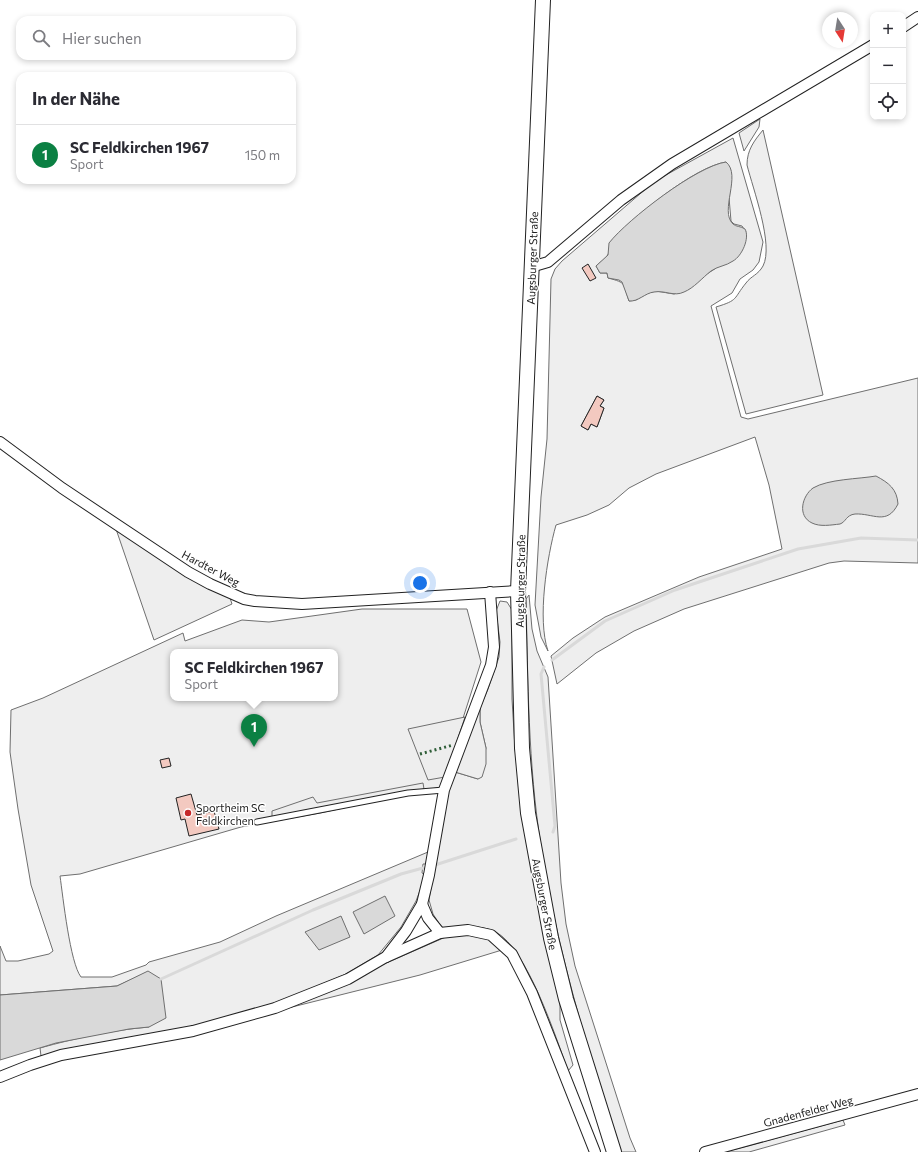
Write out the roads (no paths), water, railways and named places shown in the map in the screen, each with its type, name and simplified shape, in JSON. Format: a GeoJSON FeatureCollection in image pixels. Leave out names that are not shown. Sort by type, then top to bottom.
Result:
{"type":"FeatureCollection","features":[{"type":"Feature","properties":{"kind":"main road","name":"Augsburger Straße"},"geometry":{"type":"LineString","coordinates":[[543,0],[518,591],[522,748],[530,820],[551,938],[566,999],[614,1152]]}},
{"type":"Feature","properties":{"kind":"street"},"geometry":{"type":"LineString","coordinates":[[906,25],[918,17]]}},
{"type":"Feature","properties":{"kind":"street"},"geometry":{"type":"LineString","coordinates":[[531,267],[548,262],[621,200],[672,164],[870,47]]}},
{"type":"Feature","properties":{"kind":"street","name":"Hardter Weg"},"geometry":{"type":"LineString","coordinates":[[0,442],[62,488],[188,572],[244,599],[268,603],[302,604],[518,591]]}},
{"type":"Feature","properties":{"kind":"street"},"geometry":{"type":"LineString","coordinates":[[384,958],[406,931],[422,904],[444,790],[491,665],[494,647],[490,592]]}},
{"type":"Feature","properties":{"kind":"street"},"geometry":{"type":"LineString","coordinates":[[422,904],[428,918],[440,934]]}},
{"type":"Feature","properties":{"kind":"street"},"geometry":{"type":"LineString","coordinates":[[0,1077],[30,1064],[61,1055],[200,1029],[275,1008],[348,979],[384,958],[440,934],[468,930],[491,935],[512,954],[543,1020],[594,1152]]}},
{"type":"Feature","properties":{"kind":"street","name":"Gnadenfelder Weg"},"geometry":{"type":"LineString","coordinates":[[705,1152],[918,1094]]}},
{"type":"Feature","properties":{"kind":"lane"},"geometry":{"type":"LineString","coordinates":[[257,822],[408,793],[444,790]]}},
{"type":"Feature","properties":{"kind":"waterway"},"geometry":{"type":"LineString","coordinates":[[552,660],[605,621],[675,590],[798,549],[861,538],[918,540]]}},
{"type":"Feature","properties":{"kind":"waterway"},"geometry":{"type":"LineString","coordinates":[[544,667],[541,674],[555,826],[553,832]]}},
{"type":"Feature","properties":{"kind":"waterway"},"geometry":{"type":"LineString","coordinates":[[435,865],[516,839]]}},
{"type":"Feature","properties":{"kind":"waterway"},"geometry":{"type":"LineString","coordinates":[[161,979],[313,910],[401,874],[423,868]]}},
{"type":"Feature","properties":{"kind":"place","name":"SC Feldkirchen 1967"},"geometry":{"type":"Point","coordinates":[254,747]}},
{"type":"Feature","properties":{"kind":"place","name":"Sportheim SC Feldkirchen"},"geometry":{"type":"Point","coordinates":[188,813]}}]}
